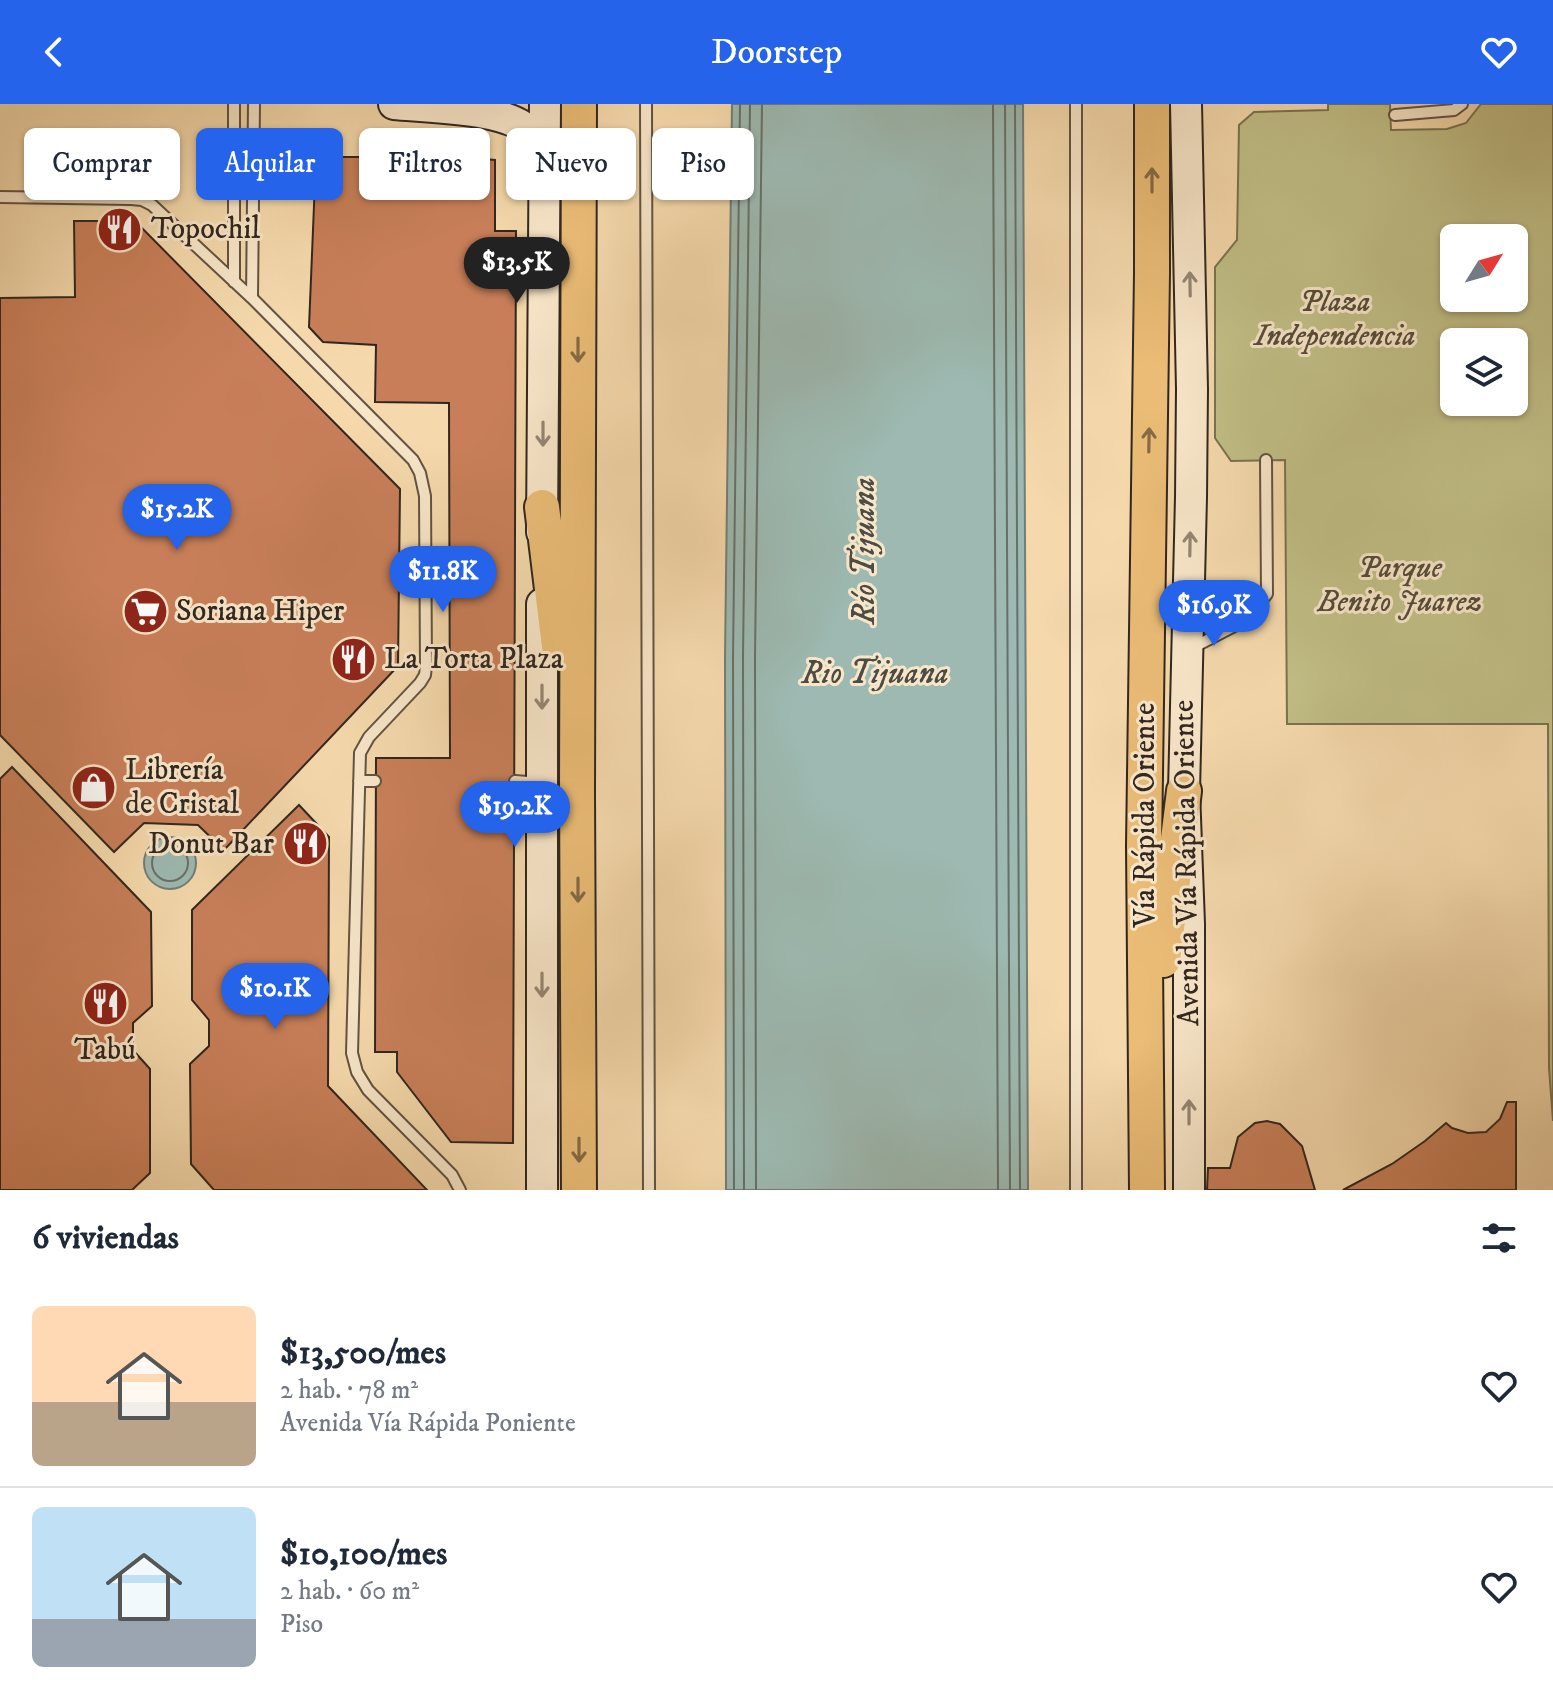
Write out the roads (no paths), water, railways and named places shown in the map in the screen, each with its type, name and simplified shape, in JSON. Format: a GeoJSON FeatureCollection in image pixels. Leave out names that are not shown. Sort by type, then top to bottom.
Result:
{"type":"FeatureCollection","features":[{"type":"Feature","properties":{"kind":"highway"},"geometry":{"type":"LineString","coordinates":[[579,104],[579,1190]]}},
{"type":"Feature","properties":{"kind":"highway","name":"Vía Rápida Oriente"},"geometry":{"type":"LineString","coordinates":[[1147,1190],[1144,846],[1152,104]]}},
{"type":"Feature","properties":{"kind":"highway"},"geometry":{"type":"LineString","coordinates":[[542,507],[577,792]]}},
{"type":"Feature","properties":{"kind":"highway"},"geometry":{"type":"LineString","coordinates":[[1146,1095],[1184,791]]}},
{"type":"Feature","properties":{"kind":"main road"},"geometry":{"type":"LineString","coordinates":[[394,104],[490,114],[513,120],[523,128]]}},
{"type":"Feature","properties":{"kind":"main road"},"geometry":{"type":"LineString","coordinates":[[545,104],[545,128]]}},
{"type":"Feature","properties":{"kind":"main road","name":"Avenida Vía Rápida Oriente"},"geometry":{"type":"LineString","coordinates":[[1186,104],[1192,389],[1184,791],[1189,924],[1189,1190]]}},
{"type":"Feature","properties":{"kind":"main road"},"geometry":{"type":"LineString","coordinates":[[542,1190],[528,782],[542,507],[545,200]]}},
{"type":"Feature","properties":{"kind":"lane"},"geometry":{"type":"LineString","coordinates":[[234,104],[234,282]]}},
{"type":"Feature","properties":{"kind":"lane"},"geometry":{"type":"LineString","coordinates":[[252,298],[254,104]]}},
{"type":"Feature","properties":{"kind":"lane"},"geometry":{"type":"LineString","coordinates":[[646,104],[649,1190]]}},
{"type":"Feature","properties":{"kind":"lane"},"geometry":{"type":"LineString","coordinates":[[1076,104],[1076,1190]]}},
{"type":"Feature","properties":{"kind":"lane"},"geometry":{"type":"LineString","coordinates":[[1395,115],[1454,110],[1462,104]]}},
{"type":"Feature","properties":{"kind":"lane"},"geometry":{"type":"LineString","coordinates":[[0,197],[142,200],[152,205],[252,298],[413,460],[420,473],[425,511],[425,675],[369,737],[360,753],[352,1053],[357,1072],[368,1090],[452,1175],[460,1190]]}},
{"type":"Feature","properties":{"kind":"lane"},"geometry":{"type":"LineString","coordinates":[[1186,651],[1240,623],[1267,594],[1266,460]]}},
{"type":"Feature","properties":{"kind":"lane"},"geometry":{"type":"LineString","coordinates":[[359,781],[375,781]]}},
{"type":"Feature","properties":{"kind":"water","name":"Rio Tijuana"},"geometry":{"type":"Polygon","coordinates":[[[732,104],[1023,104],[1028,1190],[726,1190],[725,656],[731,200],[754,200],[754,128],[732,128],[732,104]]]}},
{"type":"Feature","properties":{"kind":"water"},"geometry":{"type":"Polygon","coordinates":[[[170,837],[189,844],[196,863],[189,882],[170,889],[151,882],[144,863],[151,844],[170,837]]]}},
{"type":"Feature","properties":{"kind":"place","name":"Topochil"},"geometry":{"type":"Point","coordinates":[120,229]}},
{"type":"Feature","properties":{"kind":"place","name":"Soriana Hiper"},"geometry":{"type":"Point","coordinates":[145,611]}},
{"type":"Feature","properties":{"kind":"place","name":"La Torta Plaza"},"geometry":{"type":"Point","coordinates":[353,659]}},
{"type":"Feature","properties":{"kind":"place","name":"Librería de Cristal"},"geometry":{"type":"Point","coordinates":[94,787]}},
{"type":"Feature","properties":{"kind":"place","name":"Donut Bar"},"geometry":{"type":"Point","coordinates":[305,844]}},
{"type":"Feature","properties":{"kind":"place","name":"Tabú"},"geometry":{"type":"Point","coordinates":[105,1004]}},
{"type":"Feature","properties":{"kind":"park label","name":"Plaza Independencia"},"geometry":{"type":"Point","coordinates":[1335,319]}},
{"type":"Feature","properties":{"kind":"park label","name":"Parque Benito Juarez"},"geometry":{"type":"Point","coordinates":[1400,585]}},
{"type":"Feature","properties":{"kind":"water label","name":"Río Tijuana"},"geometry":{"type":"Point","coordinates":[865,551]}}]}
